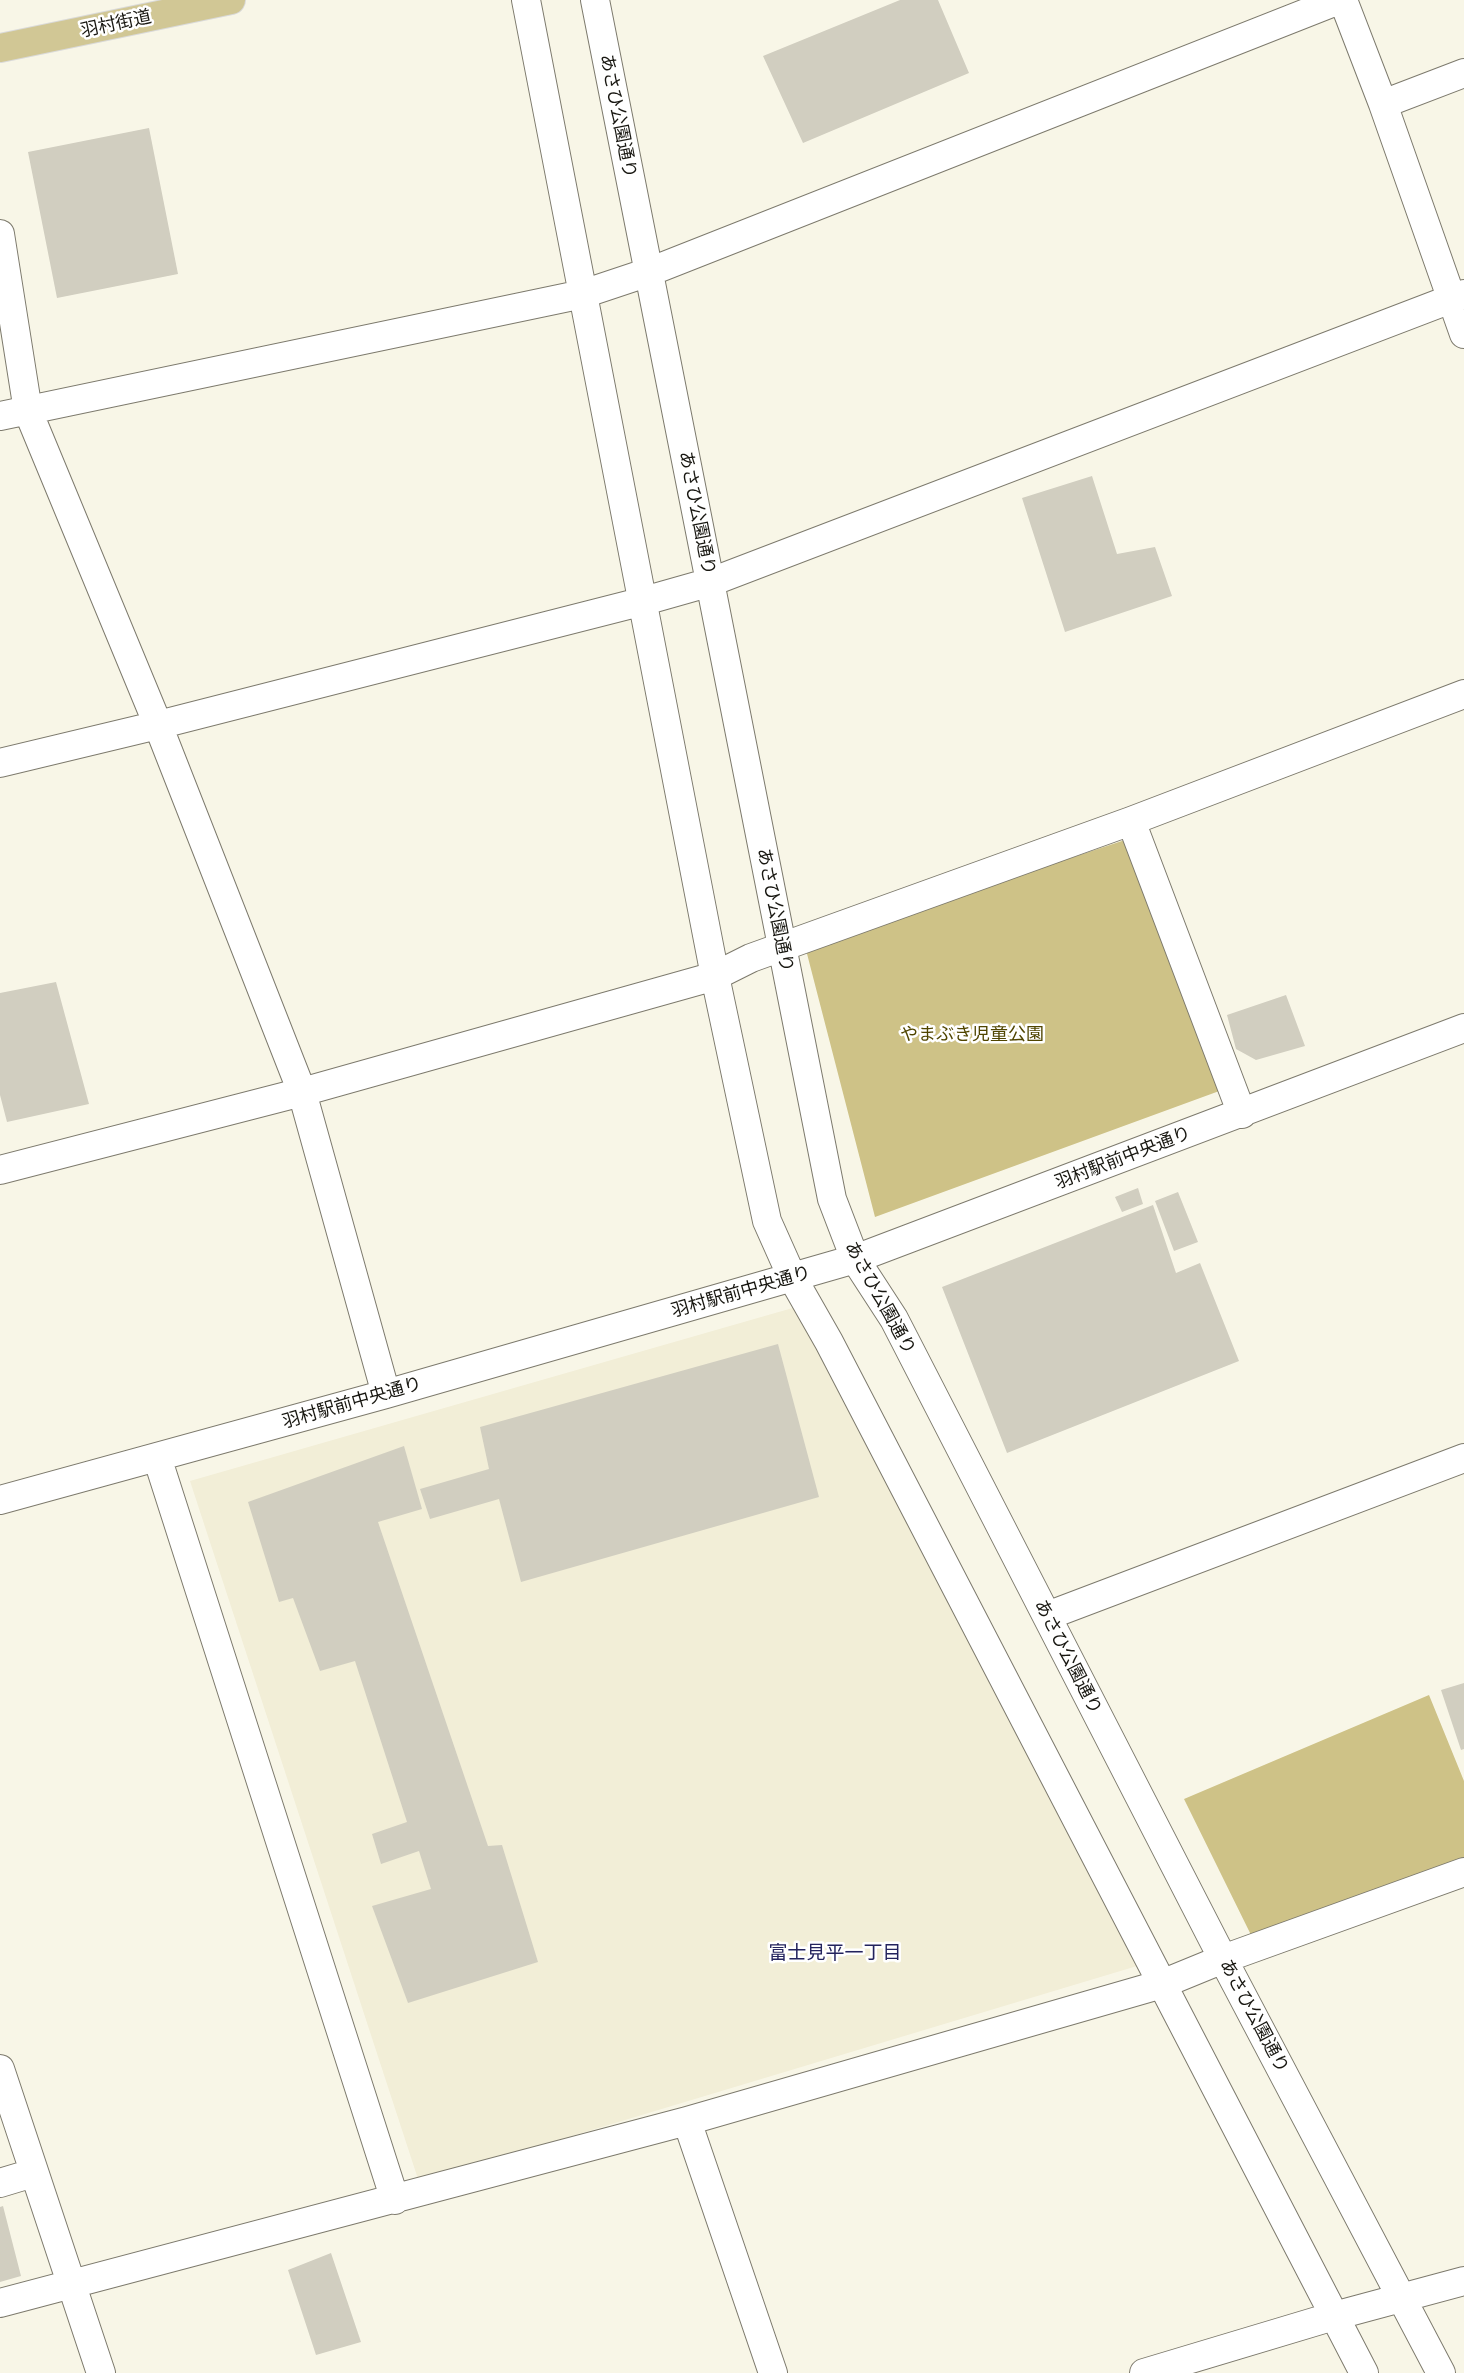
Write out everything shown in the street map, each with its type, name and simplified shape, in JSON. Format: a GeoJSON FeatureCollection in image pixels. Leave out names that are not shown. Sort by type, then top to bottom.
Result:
{"type":"FeatureCollection","features":[{"type":"Feature","properties":{"kind":"main road","name":"羽村街道"},"geometry":{"type":"LineString","coordinates":[[0,48],[231,0]]}},
{"type":"Feature","properties":{"kind":"street"},"geometry":{"type":"LineString","coordinates":[[526,0],[582,294],[644,601],[715,976],[767,1221],[792,1277],[829,1342],[1364,2373]]}},
{"type":"Feature","properties":{"kind":"street","name":"あさひ公園通り"},"geometry":{"type":"LineString","coordinates":[[594,0],[832,1199],[855,1260],[894,1319],[1223,1958],[1441,2373]]}},
{"type":"Feature","properties":{"kind":"street"},"geometry":{"type":"LineString","coordinates":[[0,416],[582,294],[649,272],[1341,0],[1384,104],[1457,297],[1464,334]]}},
{"type":"Feature","properties":{"kind":"street"},"geometry":{"type":"LineString","coordinates":[[1384,104],[1464,73]]}},
{"type":"Feature","properties":{"kind":"street"},"geometry":{"type":"LineString","coordinates":[[0,234],[28,411],[158,725],[302,1092],[386,1394]]}},
{"type":"Feature","properties":{"kind":"street"},"geometry":{"type":"LineString","coordinates":[[0,763],[158,725],[644,601],[711,582],[1457,297]]}},
{"type":"Feature","properties":{"kind":"street"},"geometry":{"type":"LineString","coordinates":[[0,1170],[302,1092],[715,976],[751,958],[1131,821],[1464,694]]}},
{"type":"Feature","properties":{"kind":"street"},"geometry":{"type":"LineString","coordinates":[[1131,821],[1242,1114]]}},
{"type":"Feature","properties":{"kind":"street","name":"羽村駅前中央通り"},"geometry":{"type":"LineString","coordinates":[[0,1500],[386,1394],[855,1260],[1464,1028]]}},
{"type":"Feature","properties":{"kind":"street"},"geometry":{"type":"LineString","coordinates":[[157,1457],[395,2200]]}},
{"type":"Feature","properties":{"kind":"street"},"geometry":{"type":"LineString","coordinates":[[1047,1616],[1464,1458]]}},
{"type":"Feature","properties":{"kind":"street"},"geometry":{"type":"LineString","coordinates":[[0,2304],[71,2283],[395,2200],[686,2121],[1162,1984],[1223,1958],[1464,1872]]}},
{"type":"Feature","properties":{"kind":"street"},"geometry":{"type":"LineString","coordinates":[[0,2069],[101,2373]]}},
{"type":"Feature","properties":{"kind":"street"},"geometry":{"type":"LineString","coordinates":[[686,2121],[773,2373]]}},
{"type":"Feature","properties":{"kind":"street"},"geometry":{"type":"LineString","coordinates":[[0,2183],[33,2173]]}},
{"type":"Feature","properties":{"kind":"street"},"geometry":{"type":"LineString","coordinates":[[1144,2373],[1334,2316],[1464,2281]]}},
{"type":"Feature","properties":{"kind":"shaded area"},"geometry":{"type":"Polygon","coordinates":[[[803,1305],[1147,1963],[419,2182],[190,1481],[803,1305]]]}},
{"type":"Feature","properties":{"kind":"green space","name":"やまぶき児童公園"},"geometry":{"type":"Polygon","coordinates":[[[1128,839],[1222,1090],[875,1217],[805,946],[1128,839]]]}},
{"type":"Feature","properties":{"kind":"green space"},"geometry":{"type":"Polygon","coordinates":[[[1429,1695],[1464,1781],[1464,1859],[1253,1939],[1184,1799],[1429,1695]]]}},
{"type":"Feature","properties":{"kind":"building"},"geometry":{"type":"Polygon","coordinates":[[[900,0],[938,0],[969,73],[803,143],[763,56],[900,0]]]}},
{"type":"Feature","properties":{"kind":"building"},"geometry":{"type":"Polygon","coordinates":[[[149,128],[178,274],[57,298],[28,152],[149,128]]]}},
{"type":"Feature","properties":{"kind":"building"},"geometry":{"type":"Polygon","coordinates":[[[1092,476],[1117,554],[1155,547],[1172,596],[1065,632],[1022,498],[1092,476]]]}},
{"type":"Feature","properties":{"kind":"building"},"geometry":{"type":"Polygon","coordinates":[[[56,982],[89,1104],[7,1122],[0,1095],[0,993],[56,982]]]}},
{"type":"Feature","properties":{"kind":"building"},"geometry":{"type":"Polygon","coordinates":[[[1286,995],[1305,1046],[1256,1060],[1236,1049],[1227,1015],[1286,995]]]}},
{"type":"Feature","properties":{"kind":"building"},"geometry":{"type":"Polygon","coordinates":[[[1138,1188],[1143,1204],[1122,1212],[1115,1197],[1138,1188]]]}},
{"type":"Feature","properties":{"kind":"building"},"geometry":{"type":"Polygon","coordinates":[[[1178,1192],[1198,1242],[1174,1251],[1155,1201],[1178,1192]]]}},
{"type":"Feature","properties":{"kind":"building"},"geometry":{"type":"Polygon","coordinates":[[[1153,1205],[1176,1273],[1200,1263],[1239,1361],[1007,1453],[942,1287],[1153,1205]]]}},
{"type":"Feature","properties":{"kind":"building"},"geometry":{"type":"Polygon","coordinates":[[[778,1344],[819,1497],[521,1582],[499,1499],[430,1519],[420,1489],[489,1469],[480,1427],[778,1344]]]}},
{"type":"Feature","properties":{"kind":"building"},"geometry":{"type":"Polygon","coordinates":[[[404,1446],[422,1509],[378,1522],[488,1846],[502,1845],[538,1962],[408,2003],[372,1906],[431,1889],[419,1851],[381,1864],[372,1834],[407,1822],[355,1661],[320,1671],[293,1598],[279,1602],[248,1502],[404,1446]]]}},
{"type":"Feature","properties":{"kind":"building"},"geometry":{"type":"Polygon","coordinates":[[[1464,1683],[1464,1749],[1461,1750],[1441,1690],[1464,1683]]]}},
{"type":"Feature","properties":{"kind":"building"},"geometry":{"type":"Polygon","coordinates":[[[3,2206],[21,2276],[0,2282],[0,2207],[3,2206]]]}},
{"type":"Feature","properties":{"kind":"building"},"geometry":{"type":"Polygon","coordinates":[[[331,2253],[361,2342],[316,2355],[288,2270],[331,2253]]]}},
{"type":"Feature","properties":{"kind":"district","name":"富士見平一丁目"},"geometry":{"type":"Point","coordinates":[835,1953]}}]}
